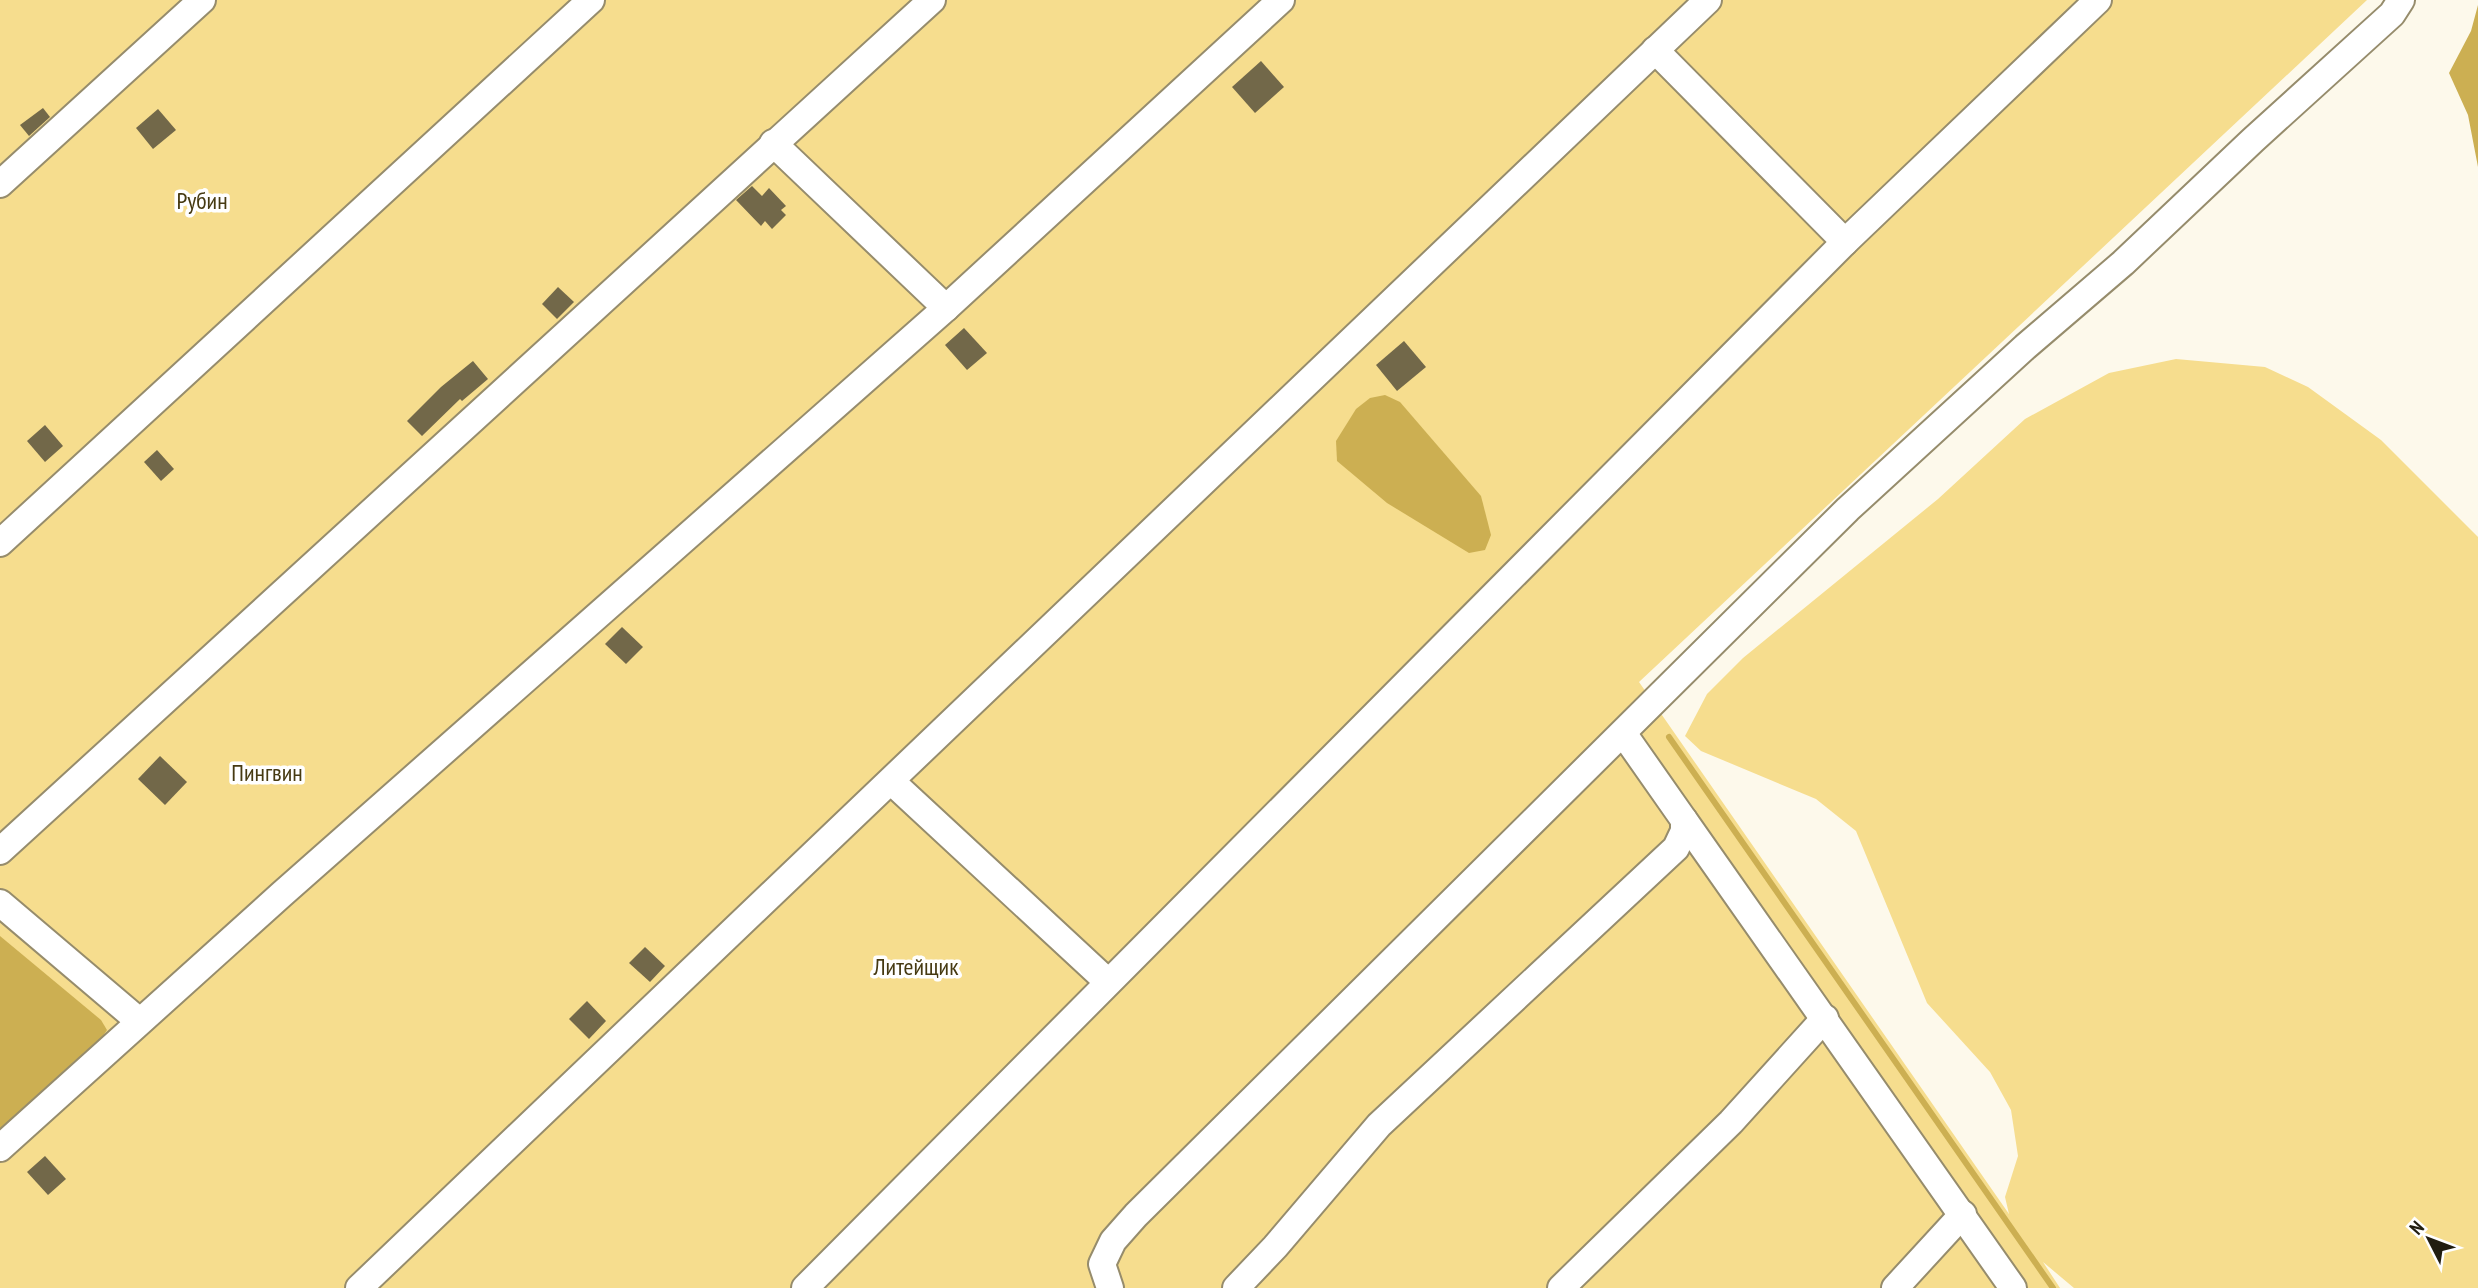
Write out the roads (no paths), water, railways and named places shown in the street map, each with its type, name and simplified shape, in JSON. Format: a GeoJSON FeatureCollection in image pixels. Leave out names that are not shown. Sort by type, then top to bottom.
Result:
{"type":"FeatureCollection","features":[{"type":"Feature","properties":{"kind":"street"},"geometry":{"type":"LineString","coordinates":[[0,184],[202,0]]}},
{"type":"Feature","properties":{"kind":"street"},"geometry":{"type":"LineString","coordinates":[[0,851],[932,0]]}},
{"type":"Feature","properties":{"kind":"street"},"geometry":{"type":"LineString","coordinates":[[0,1148],[139,1021],[946,308],[1282,0]]}},
{"type":"Feature","properties":{"kind":"street"},"geometry":{"type":"LineString","coordinates":[[359,1288],[1708,0]]}},
{"type":"Feature","properties":{"kind":"street"},"geometry":{"type":"LineString","coordinates":[[805,1288],[1845,242],[2098,0]]}},
{"type":"Feature","properties":{"kind":"street"},"geometry":{"type":"LineString","coordinates":[[1110,1288],[1102,1264],[1113,1241],[1146,1205],[1848,509],[2025,347],[2123,263],[2253,140],[2392,15],[2401,0]]}},
{"type":"Feature","properties":{"kind":"street"},"geometry":{"type":"LineString","coordinates":[[0,543],[585,2]]}},
{"type":"Feature","properties":{"kind":"street"},"geometry":{"type":"LineString","coordinates":[[1655,50],[1845,242]]}},
{"type":"Feature","properties":{"kind":"street"},"geometry":{"type":"LineString","coordinates":[[773,143],[946,308]]}},
{"type":"Feature","properties":{"kind":"street"},"geometry":{"type":"LineString","coordinates":[[1623,733],[2013,1288]]}},
{"type":"Feature","properties":{"kind":"street"},"geometry":{"type":"LineString","coordinates":[[892,782],[1108,982]]}},
{"type":"Feature","properties":{"kind":"street"},"geometry":{"type":"LineString","coordinates":[[1236,1288],[1275,1247],[1379,1125],[1676,848],[1684,831],[1684,820]]}},
{"type":"Feature","properties":{"kind":"street"},"geometry":{"type":"LineString","coordinates":[[0,903],[139,1021]]}},
{"type":"Feature","properties":{"kind":"street"},"geometry":{"type":"LineString","coordinates":[[1561,1288],[1731,1122],[1825,1018]]}},
{"type":"Feature","properties":{"kind":"street"},"geometry":{"type":"LineString","coordinates":[[1895,1288],[1963,1214]]}},
{"type":"Feature","properties":{"kind":"waterway"},"geometry":{"type":"LineString","coordinates":[[1669,737],[2053,1288]]}},
{"type":"Feature","properties":{"kind":"park label","name":"Рубин"},"geometry":{"type":"Point","coordinates":[202,201]}},
{"type":"Feature","properties":{"kind":"park label","name":"Пингвин"},"geometry":{"type":"Point","coordinates":[267,773]}},
{"type":"Feature","properties":{"kind":"park label","name":"Литейщик"},"geometry":{"type":"Point","coordinates":[916,967]}}]}
